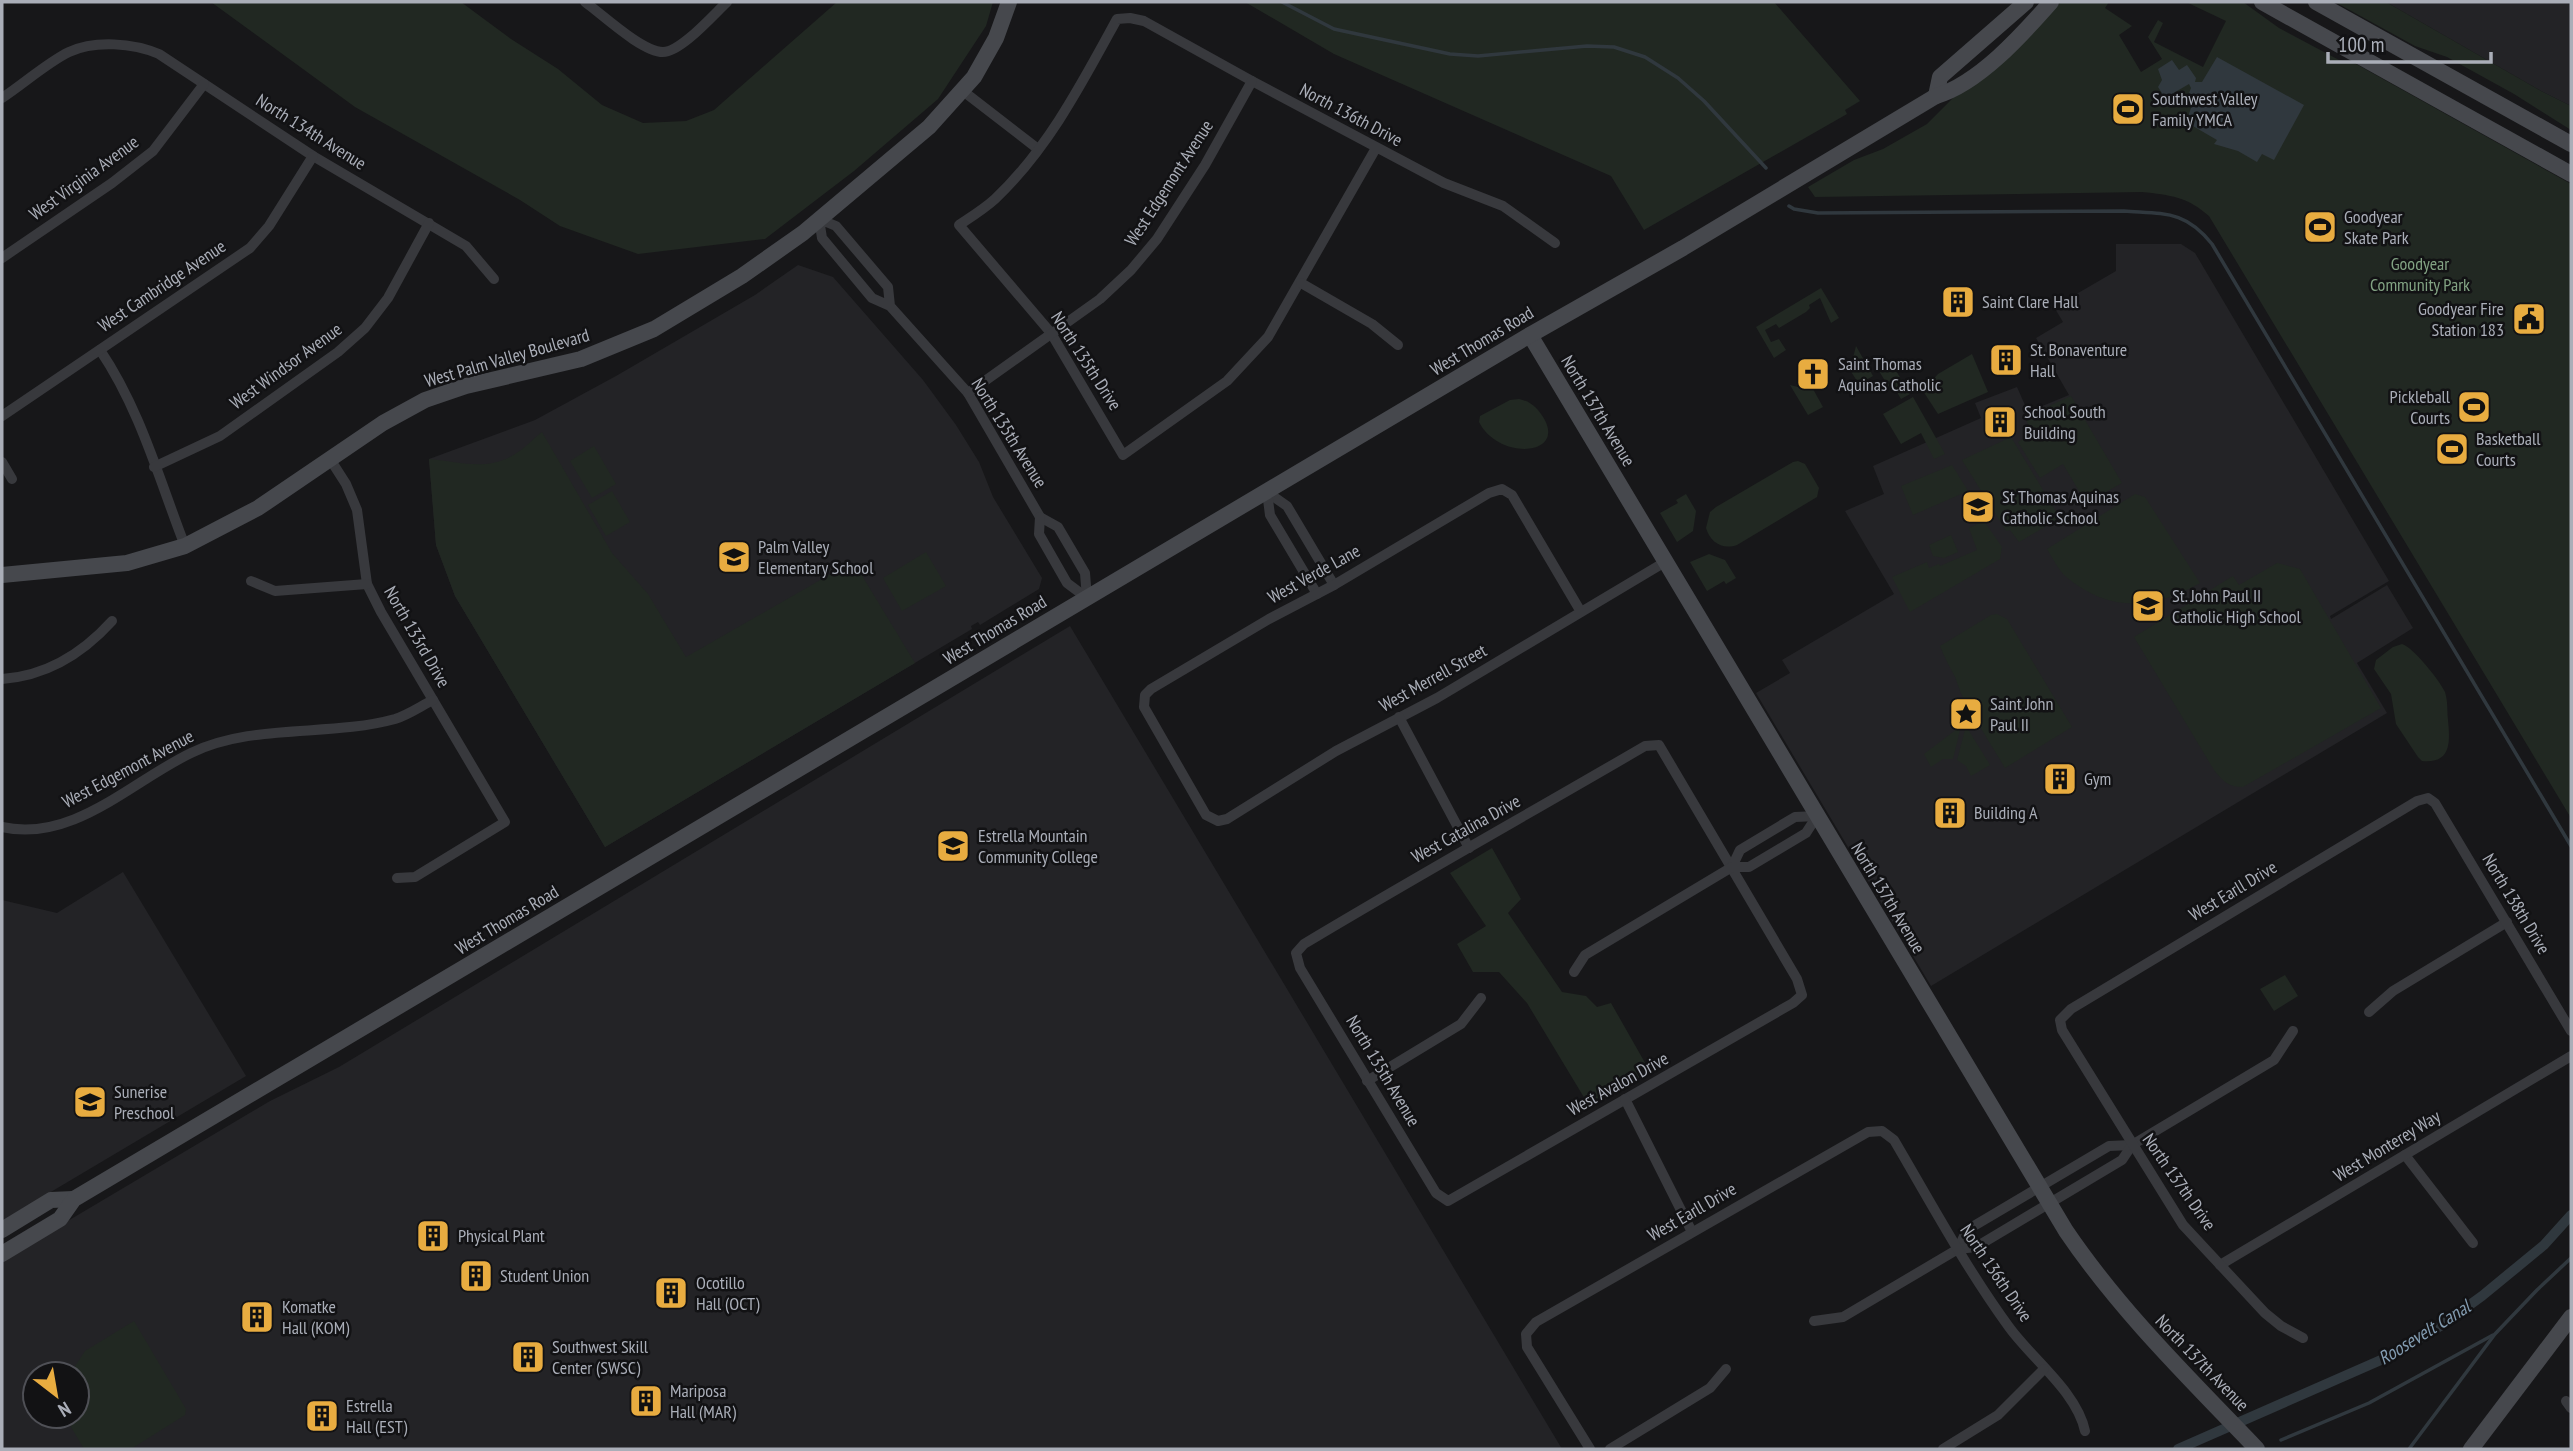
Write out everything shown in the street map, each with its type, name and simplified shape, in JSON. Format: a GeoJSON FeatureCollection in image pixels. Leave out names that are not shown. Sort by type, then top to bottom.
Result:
{"type":"FeatureCollection","features":[{"type":"Feature","properties":{"kind":"main road","name":"West Palm Valley Boulevard"},"geometry":{"type":"LineString","coordinates":[[2,575],[127,563],[185,546],[258,508],[383,423],[425,400],[466,386],[581,359],[654,329],[742,276],[803,233],[929,127],[974,77],[996,38],[1009,2]]}},
{"type":"Feature","properties":{"kind":"main road"},"geometry":{"type":"LineString","coordinates":[[1936,96],[1940,77],[2025,2]]}},
{"type":"Feature","properties":{"kind":"main road","name":"West Thomas Road"},"geometry":{"type":"LineString","coordinates":[[2,1254],[60,1219],[74,1199],[1530,335],[1936,96],[1952,91],[1988,64],[2051,2]]}},
{"type":"Feature","properties":{"kind":"main road"},"geometry":{"type":"LineString","coordinates":[[2262,2],[2571,174]]}},
{"type":"Feature","properties":{"kind":"main road"},"geometry":{"type":"LineString","coordinates":[[2316,2],[2571,144]]}},
{"type":"Feature","properties":{"kind":"main road","name":"North 137th Avenue"},"geometry":{"type":"LineString","coordinates":[[1530,335],[2049,1203],[2092,1270],[2112,1295],[2257,1449]]}},
{"type":"Feature","properties":{"kind":"main road","name":"West Thomas Road"},"geometry":{"type":"LineString","coordinates":[[2,1230],[51,1200],[74,1199]]}},
{"type":"Feature","properties":{"kind":"main road"},"geometry":{"type":"LineString","coordinates":[[2471,1449],[2571,1317]]}},
{"type":"Feature","properties":{"kind":"street"},"geometry":{"type":"LineString","coordinates":[[585,2],[649,49],[665,52],[677,47],[727,2]]}},
{"type":"Feature","properties":{"kind":"street","name":"North 136th Drive"},"geometry":{"type":"LineString","coordinates":[[1038,149],[1070,104],[1117,19],[1130,18],[1144,21],[1444,183],[1503,206],[1555,243]]}},
{"type":"Feature","properties":{"kind":"street","name":"North 134th Avenue"},"geometry":{"type":"LineString","coordinates":[[2,98],[70,52],[96,46],[126,45],[145,48],[159,54],[313,156],[466,246],[494,279]]}},
{"type":"Feature","properties":{"kind":"street","name":"West Edgemont Avenue"},"geometry":{"type":"LineString","coordinates":[[968,393],[1100,299],[1131,270],[1157,239],[1205,166],[1252,81]]}},
{"type":"Feature","properties":{"kind":"street","name":"West Virginia Avenue"},"geometry":{"type":"LineString","coordinates":[[2,258],[112,183],[153,150],[204,84]]}},
{"type":"Feature","properties":{"kind":"street"},"geometry":{"type":"LineString","coordinates":[[963,91],[1038,149]]}},
{"type":"Feature","properties":{"kind":"street"},"geometry":{"type":"LineString","coordinates":[[1376,148],[1301,283],[1372,324],[1398,345]]}},
{"type":"Feature","properties":{"kind":"street","name":"North 135th Drive"},"geometry":{"type":"LineString","coordinates":[[1038,149],[994,200],[959,225],[1051,332],[1124,455],[1227,381],[1268,337],[1301,283]]}},
{"type":"Feature","properties":{"kind":"street","name":"West Cambridge Avenue"},"geometry":{"type":"LineString","coordinates":[[2,416],[250,248],[269,226],[313,156]]}},
{"type":"Feature","properties":{"kind":"street","name":"North 135th Avenue"},"geometry":{"type":"LineString","coordinates":[[819,219],[822,237],[872,298],[890,306],[968,393],[1040,517],[1058,527],[1085,573],[1087,598]]}},
{"type":"Feature","properties":{"kind":"street","name":"North 135th Avenue"},"geometry":{"type":"LineString","coordinates":[[819,219],[836,226],[888,287],[890,306]]}},
{"type":"Feature","properties":{"kind":"street","name":"West Windsor Avenue"},"geometry":{"type":"LineString","coordinates":[[154,467],[220,436],[338,352],[365,328],[388,298],[429,223]]}},
{"type":"Feature","properties":{"kind":"street"},"geometry":{"type":"LineString","coordinates":[[100,350],[127,392],[185,546]]}},
{"type":"Feature","properties":{"kind":"street","name":"North 133rd Drive"},"geometry":{"type":"LineString","coordinates":[[330,459],[346,484],[357,510],[367,584],[505,822],[415,877],[397,878]]}},
{"type":"Feature","properties":{"kind":"street"},"geometry":{"type":"LineString","coordinates":[[2,462],[12,479]]}},
{"type":"Feature","properties":{"kind":"street","name":"West Verde Lane"},"geometry":{"type":"LineString","coordinates":[[1217,821],[1206,815],[1146,713],[1145,695],[1269,619],[1334,585],[1489,493],[1502,489],[1512,495],[1581,612]]}},
{"type":"Feature","properties":{"kind":"street"},"geometry":{"type":"LineString","coordinates":[[1267,492],[1287,506],[1334,585]]}},
{"type":"Feature","properties":{"kind":"street"},"geometry":{"type":"LineString","coordinates":[[1267,492],[1270,515],[1317,594]]}},
{"type":"Feature","properties":{"kind":"street","name":"North 135th Avenue"},"geometry":{"type":"LineString","coordinates":[[1040,517],[1039,534],[1061,573],[1067,583],[1087,598]]}},
{"type":"Feature","properties":{"kind":"street","name":"West Merrell Street"},"geometry":{"type":"LineString","coordinates":[[1217,821],[1227,819],[1336,751],[1437,698],[1665,562]]}},
{"type":"Feature","properties":{"kind":"street"},"geometry":{"type":"LineString","coordinates":[[251,581],[275,591],[367,584]]}},
{"type":"Feature","properties":{"kind":"street"},"geometry":{"type":"LineString","coordinates":[[2,679],[41,671],[68,659],[93,642],[112,621]]}},
{"type":"Feature","properties":{"kind":"street","name":"West Edgemont Avenue"},"geometry":{"type":"LineString","coordinates":[[2,827],[12,830],[50,827],[80,817],[192,752],[224,742],[311,730],[350,728],[398,719],[433,700]]}},
{"type":"Feature","properties":{"kind":"street"},"geometry":{"type":"LineString","coordinates":[[1399,717],[1469,848]]}},
{"type":"Feature","properties":{"kind":"street","name":"West Catalina Drive"},"geometry":{"type":"LineString","coordinates":[[1296,953],[1304,943],[1645,746],[1659,745],[1732,867]]}},
{"type":"Feature","properties":{"kind":"street","name":"North 138th Drive"},"geometry":{"type":"LineString","coordinates":[[2428,799],[2435,803],[2571,1031]]}},
{"type":"Feature","properties":{"kind":"street","name":"West Earll Drive"},"geometry":{"type":"LineString","coordinates":[[2060,1020],[2071,1009],[2417,801],[2428,799]]}},
{"type":"Feature","properties":{"kind":"street"},"geometry":{"type":"LineString","coordinates":[[1732,867],[1740,850],[1751,843],[1795,817],[1817,816]]}},
{"type":"Feature","properties":{"kind":"street"},"geometry":{"type":"LineString","coordinates":[[1574,972],[1585,955],[1732,867],[1749,867],[1806,833],[1817,816]]}},
{"type":"Feature","properties":{"kind":"street","name":"West Avalon Drive"},"geometry":{"type":"LineString","coordinates":[[1448,1201],[1708,1053],[1802,995],[1797,979],[1732,867]]}},
{"type":"Feature","properties":{"kind":"street"},"geometry":{"type":"LineString","coordinates":[[2369,1012],[2393,991],[2507,922]]}},
{"type":"Feature","properties":{"kind":"street","name":"North 135th Avenue"},"geometry":{"type":"LineString","coordinates":[[1296,953],[1300,968],[1367,1081],[1436,1193],[1448,1201]]}},
{"type":"Feature","properties":{"kind":"street"},"geometry":{"type":"LineString","coordinates":[[1367,1081],[1461,1024],[1481,998]]}},
{"type":"Feature","properties":{"kind":"street","name":"North 137th Drive"},"geometry":{"type":"LineString","coordinates":[[2060,1020],[2062,1030],[2183,1225],[2265,1313],[2303,1338]]}},
{"type":"Feature","properties":{"kind":"street"},"geometry":{"type":"LineString","coordinates":[[1814,1321],[1843,1317],[1958,1249],[1976,1247],[2122,1160],[2132,1145],[2274,1060],[2293,1031]]}},
{"type":"Feature","properties":{"kind":"street","name":"West Monterey Way"},"geometry":{"type":"LineString","coordinates":[[2220,1265],[2571,1056]]}},
{"type":"Feature","properties":{"kind":"street"},"geometry":{"type":"LineString","coordinates":[[1625,1099],[1692,1231]]}},
{"type":"Feature","properties":{"kind":"street","name":"North 136th Drive"},"geometry":{"type":"LineString","coordinates":[[1882,1131],[1894,1140],[1958,1249],[2010,1328],[2075,1406],[2085,1430]]}},
{"type":"Feature","properties":{"kind":"street","name":"West Earll Drive"},"geometry":{"type":"LineString","coordinates":[[1590,1449],[1527,1347],[1526,1334],[1536,1322],[1868,1132],[1882,1131]]}},
{"type":"Feature","properties":{"kind":"street"},"geometry":{"type":"LineString","coordinates":[[1958,1249],[1967,1230],[2109,1146],[2132,1145]]}},
{"type":"Feature","properties":{"kind":"street"},"geometry":{"type":"LineString","coordinates":[[2405,1155],[2473,1243]]}},
{"type":"Feature","properties":{"kind":"street"},"geometry":{"type":"LineString","coordinates":[[1610,1449],[1710,1388],[1726,1369]]}},
{"type":"Feature","properties":{"kind":"street"},"geometry":{"type":"LineString","coordinates":[[1943,1449],[1998,1415],[2044,1369]]}},
{"type":"Feature","properties":{"kind":"shaded area"},"geometry":{"type":"Polygon","coordinates":[[[2386,2],[2571,2],[2571,106],[2541,91],[2386,2]]]}},
{"type":"Feature","properties":{"kind":"shaded area"},"geometry":{"type":"Polygon","coordinates":[[[2217,57],[2304,105],[2274,160],[2262,154],[2257,162],[2238,151],[2214,144],[2217,140],[2186,122],[2195,97],[2189,93],[2189,84],[2165,98],[2158,87],[2162,80],[2158,69],[2172,60],[2179,70],[2187,65],[2196,78],[2195,82],[2202,82],[2217,57]]]}},
{"type":"Feature","properties":{"kind":"shaded area","name":"St. John Paul II Catholic High School"},"geometry":{"type":"Polygon","coordinates":[[[2116,244],[2181,244],[2195,253],[2389,581],[2330,616],[2331,619],[2387,585],[2413,628],[2357,663],[2387,713],[1931,986],[1756,693],[1790,673],[1782,660],[1894,594],[1845,511],[1884,494],[1873,466],[1981,418],[1975,403],[2017,387],[2028,412],[2069,395],[2036,338],[2063,322],[2054,307],[2116,271],[2116,244]]]}},
{"type":"Feature","properties":{"kind":"shaded area","name":"Palm Valley Elementary School"},"geometry":{"type":"Polygon","coordinates":[[[798,265],[833,277],[923,380],[979,462],[993,497],[1042,578],[1039,589],[980,625],[978,622],[971,626],[972,629],[605,847],[455,596],[436,545],[429,459],[535,420],[755,295],[798,265]]]}},
{"type":"Feature","properties":{"kind":"shaded area","name":"Estrella Mountain Community College"},"geometry":{"type":"Polygon","coordinates":[[[1070,626],[1562,1449],[2,1449],[2,1260],[270,1101],[339,1067],[1070,626]]]}},
{"type":"Feature","properties":{"kind":"shaded area"},"geometry":{"type":"Polygon","coordinates":[[[123,872],[246,1076],[2,1221],[2,900],[57,913],[123,872]]]}},
{"type":"Feature","properties":{"kind":"green space"},"geometry":{"type":"Polygon","coordinates":[[[211,2],[461,2],[558,69],[602,105],[643,123],[686,121],[714,110],[837,2],[993,2],[986,26],[938,99],[854,171],[765,239],[638,254],[560,226],[520,200],[355,107],[211,2]]]}},
{"type":"Feature","properties":{"kind":"green space"},"geometry":{"type":"Polygon","coordinates":[[[1245,2],[1774,2],[1860,101],[1845,110],[1847,114],[1644,230],[1611,176],[1334,54],[1245,2]]]}},
{"type":"Feature","properties":{"kind":"green space","name":"Goodyear Community Park"},"geometry":{"type":"Polygon","coordinates":[[[2061,2],[2109,2],[2105,8],[2132,26],[2119,35],[2141,72],[2162,59],[2148,37],[2158,20],[2163,23],[2154,42],[2203,67],[2226,21],[2186,2],[2243,2],[2279,28],[2339,60],[2356,64],[2571,184],[2571,818],[2209,216],[2178,198],[2142,192],[1815,197],[1808,187],[1854,160],[1883,149],[1927,124],[2061,2]]]}},
{"type":"Feature","properties":{"kind":"green space"},"geometry":{"type":"Polygon","coordinates":[[[2335,2],[2386,2],[2571,106],[2571,130],[2514,94],[2447,57],[2415,46],[2335,2]]]}},
{"type":"Feature","properties":{"kind":"green space"},"geometry":{"type":"Polygon","coordinates":[[[1821,288],[1839,318],[1831,323],[1820,298],[1809,305],[1810,308],[1806,312],[1779,328],[1776,324],[1765,330],[1771,342],[1779,339],[1786,350],[1774,358],[1756,327],[1821,288]]]}},
{"type":"Feature","properties":{"kind":"green space"},"geometry":{"type":"Polygon","coordinates":[[[1856,346],[1873,376],[1859,384],[1848,367],[1851,366],[1856,346]]]}},
{"type":"Feature","properties":{"kind":"green space"},"geometry":{"type":"Polygon","coordinates":[[[1972,354],[1988,392],[1938,414],[1923,391],[1938,374],[1972,354]]]}},
{"type":"Feature","properties":{"kind":"green space"},"geometry":{"type":"Polygon","coordinates":[[[1892,364],[1910,394],[1901,399],[1894,387],[1890,389],[1879,371],[1892,364]]]}},
{"type":"Feature","properties":{"kind":"green space"},"geometry":{"type":"Polygon","coordinates":[[[1790,385],[1813,389],[1823,407],[1808,415],[1790,385]]]}},
{"type":"Feature","properties":{"kind":"green space"},"geometry":{"type":"Polygon","coordinates":[[[2071,396],[2122,483],[2086,503],[2063,464],[2040,478],[2018,442],[2032,434],[2025,417],[2071,396]]]}},
{"type":"Feature","properties":{"kind":"green space"},"geometry":{"type":"Polygon","coordinates":[[[1913,397],[1945,454],[1934,459],[1921,433],[1901,444],[1883,414],[1913,397]]]}},
{"type":"Feature","properties":{"kind":"green space"},"geometry":{"type":"Polygon","coordinates":[[[1519,399],[1529,403],[1541,414],[1548,428],[1547,439],[1540,446],[1529,449],[1501,444],[1489,435],[1479,422],[1480,416],[1510,400],[1519,399]]]}},
{"type":"Feature","properties":{"kind":"green space"},"geometry":{"type":"Polygon","coordinates":[[[542,432],[612,553],[648,594],[686,657],[843,567],[858,569],[915,663],[605,847],[455,596],[436,545],[429,459],[465,464],[498,462],[521,450],[542,432]]]}},
{"type":"Feature","properties":{"kind":"green space"},"geometry":{"type":"Polygon","coordinates":[[[2011,437],[2060,518],[2019,542],[2010,530],[2006,531],[1962,460],[2011,437]]]}},
{"type":"Feature","properties":{"kind":"green space"},"geometry":{"type":"Polygon","coordinates":[[[594,446],[616,484],[592,498],[570,461],[594,446]]]}},
{"type":"Feature","properties":{"kind":"green space"},"geometry":{"type":"Polygon","coordinates":[[[1798,461],[1805,464],[1819,488],[1817,497],[1737,545],[1722,546],[1714,541],[1706,528],[1710,512],[1798,461]]]}},
{"type":"Feature","properties":{"kind":"green space"},"geometry":{"type":"Polygon","coordinates":[[[1952,465],[1968,491],[1913,515],[1901,486],[1952,465]]]}},
{"type":"Feature","properties":{"kind":"green space"},"geometry":{"type":"Polygon","coordinates":[[[612,491],[630,522],[606,536],[588,505],[612,491]]]}},
{"type":"Feature","properties":{"kind":"green space"},"geometry":{"type":"Polygon","coordinates":[[[1686,494],[1696,511],[1693,531],[1677,542],[1660,513],[1678,503],[1676,500],[1686,494]]]}},
{"type":"Feature","properties":{"kind":"green space"},"geometry":{"type":"Polygon","coordinates":[[[2135,494],[2145,497],[2200,583],[2165,598],[2131,604],[2114,602],[2081,588],[2060,570],[2047,549],[2135,494]]]}},
{"type":"Feature","properties":{"kind":"green space"},"geometry":{"type":"Polygon","coordinates":[[[1984,521],[2002,547],[2000,559],[1910,612],[1892,577],[1927,562],[1929,568],[1939,564],[1940,566],[1977,550],[1969,528],[1984,521]]]}},
{"type":"Feature","properties":{"kind":"green space"},"geometry":{"type":"Polygon","coordinates":[[[1951,535],[1958,552],[1944,558],[1933,556],[1929,545],[1951,535]]]}},
{"type":"Feature","properties":{"kind":"green space"},"geometry":{"type":"Polygon","coordinates":[[[926,552],[946,586],[902,611],[883,578],[926,552]]]}},
{"type":"Feature","properties":{"kind":"green space"},"geometry":{"type":"Polygon","coordinates":[[[1709,554],[1725,560],[1736,578],[1726,584],[1724,581],[1707,591],[1690,562],[1709,554]]]}},
{"type":"Feature","properties":{"kind":"green space"},"geometry":{"type":"Polygon","coordinates":[[[2277,563],[2300,569],[2381,708],[2243,787],[2238,787],[2226,783],[2214,770],[2134,637],[2233,576],[2239,585],[2277,563]]]}},
{"type":"Feature","properties":{"kind":"green space"},"geometry":{"type":"Polygon","coordinates":[[[1997,614],[2007,619],[2072,727],[2005,768],[1974,717],[1974,711],[1964,699],[1940,646],[1997,614]]]}},
{"type":"Feature","properties":{"kind":"green space"},"geometry":{"type":"Polygon","coordinates":[[[2402,644],[2426,665],[2445,692],[2449,743],[2444,755],[2439,759],[2422,761],[2418,757],[2396,724],[2391,694],[2374,669],[2376,660],[2393,647],[2402,644]]]}},
{"type":"Feature","properties":{"kind":"green space"},"geometry":{"type":"Polygon","coordinates":[[[1961,726],[1953,759],[1943,759],[1931,767],[1924,754],[1961,726]]]}},
{"type":"Feature","properties":{"kind":"green space"},"geometry":{"type":"Polygon","coordinates":[[[1966,726],[1990,765],[1971,776],[1966,766],[1957,760],[1966,726]]]}},
{"type":"Feature","properties":{"kind":"green space"},"geometry":{"type":"Polygon","coordinates":[[[1492,848],[1521,899],[1508,913],[1562,992],[1586,996],[1597,1007],[1611,1003],[1648,1068],[1644,1075],[1588,1104],[1527,1003],[1499,972],[1473,972],[1457,944],[1486,926],[1450,873],[1492,848]]]}},
{"type":"Feature","properties":{"kind":"green space"},"geometry":{"type":"Polygon","coordinates":[[[2285,975],[2298,996],[2274,1011],[2260,989],[2285,975]]]}},
{"type":"Feature","properties":{"kind":"green space"},"geometry":{"type":"Polygon","coordinates":[[[134,1321],[186,1409],[185,1415],[131,1449],[84,1449],[73,1430],[91,1430],[91,1360],[79,1360],[85,1351],[134,1321]]]}},
{"type":"Feature","properties":{"kind":"waterway"},"geometry":{"type":"LineString","coordinates":[[1282,2],[1334,29],[1450,54],[1478,56],[1587,46],[1614,47],[1645,57],[1678,78],[1704,101],[1766,168]]}},
{"type":"Feature","properties":{"kind":"waterway"},"geometry":{"type":"LineString","coordinates":[[1789,206],[1818,213],[2124,211],[2173,216],[2183,219],[2202,233],[2212,244],[2571,846]]}},
{"type":"Feature","properties":{"kind":"waterway","name":"Roosevelt Canal"},"geometry":{"type":"LineString","coordinates":[[2178,1449],[2390,1356],[2442,1325],[2482,1296],[2544,1245],[2571,1215]]}},
{"type":"Feature","properties":{"kind":"waterway"},"geometry":{"type":"LineString","coordinates":[[2409,1449],[2495,1334],[2571,1258]]}},
{"type":"Feature","properties":{"kind":"waterway"},"geometry":{"type":"LineString","coordinates":[[2281,1440],[2369,1403],[2493,1335]]}},
{"type":"Feature","properties":{"kind":"place","name":"Southwest Valley Family YMCA"},"geometry":{"type":"Point","coordinates":[2128,109]}},
{"type":"Feature","properties":{"kind":"place","name":"Goodyear Skate Park"},"geometry":{"type":"Point","coordinates":[2320,227]}},
{"type":"Feature","properties":{"kind":"place","name":"Saint Clare Hall"},"geometry":{"type":"Point","coordinates":[1958,302]}},
{"type":"Feature","properties":{"kind":"place","name":"Goodyear Fire Station 183"},"geometry":{"type":"Point","coordinates":[2529,319]}},
{"type":"Feature","properties":{"kind":"place","name":"St. Bonaventure Hall"},"geometry":{"type":"Point","coordinates":[2006,360]}},
{"type":"Feature","properties":{"kind":"place","name":"Saint Thomas Aquinas Catholic"},"geometry":{"type":"Point","coordinates":[1813,374]}},
{"type":"Feature","properties":{"kind":"place","name":"Pickleball Courts"},"geometry":{"type":"Point","coordinates":[2474,407]}},
{"type":"Feature","properties":{"kind":"place","name":"School South Building"},"geometry":{"type":"Point","coordinates":[2000,422]}},
{"type":"Feature","properties":{"kind":"place","name":"Basketball Courts"},"geometry":{"type":"Point","coordinates":[2452,449]}},
{"type":"Feature","properties":{"kind":"place","name":"St Thomas Aquinas Catholic School"},"geometry":{"type":"Point","coordinates":[1978,507]}},
{"type":"Feature","properties":{"kind":"place","name":"Palm Valley Elementary School"},"geometry":{"type":"Point","coordinates":[734,557]}},
{"type":"Feature","properties":{"kind":"place","name":"St. John Paul II Catholic High School"},"geometry":{"type":"Point","coordinates":[2148,606]}},
{"type":"Feature","properties":{"kind":"place","name":"Saint John Paul II"},"geometry":{"type":"Point","coordinates":[1966,714]}},
{"type":"Feature","properties":{"kind":"place","name":"Gym"},"geometry":{"type":"Point","coordinates":[2060,779]}},
{"type":"Feature","properties":{"kind":"place","name":"Building A"},"geometry":{"type":"Point","coordinates":[1950,813]}},
{"type":"Feature","properties":{"kind":"place","name":"Estrella Mountain Community College"},"geometry":{"type":"Point","coordinates":[953,846]}},
{"type":"Feature","properties":{"kind":"place","name":"Sunerise Preschool"},"geometry":{"type":"Point","coordinates":[90,1102]}},
{"type":"Feature","properties":{"kind":"place","name":"Physical Plant"},"geometry":{"type":"Point","coordinates":[433,1236]}},
{"type":"Feature","properties":{"kind":"place","name":"Student Union"},"geometry":{"type":"Point","coordinates":[476,1276]}},
{"type":"Feature","properties":{"kind":"place","name":"Ocotillo Hall (OCT)"},"geometry":{"type":"Point","coordinates":[671,1293]}},
{"type":"Feature","properties":{"kind":"place","name":"Komatke Hall (KOM)"},"geometry":{"type":"Point","coordinates":[257,1317]}},
{"type":"Feature","properties":{"kind":"place","name":"Southwest Skill Center (SWSC)"},"geometry":{"type":"Point","coordinates":[528,1357]}},
{"type":"Feature","properties":{"kind":"place","name":"Mariposa Hall (MAR)"},"geometry":{"type":"Point","coordinates":[646,1401]}},
{"type":"Feature","properties":{"kind":"place","name":"Estrella Hall (EST)"},"geometry":{"type":"Point","coordinates":[322,1416]}}]}
